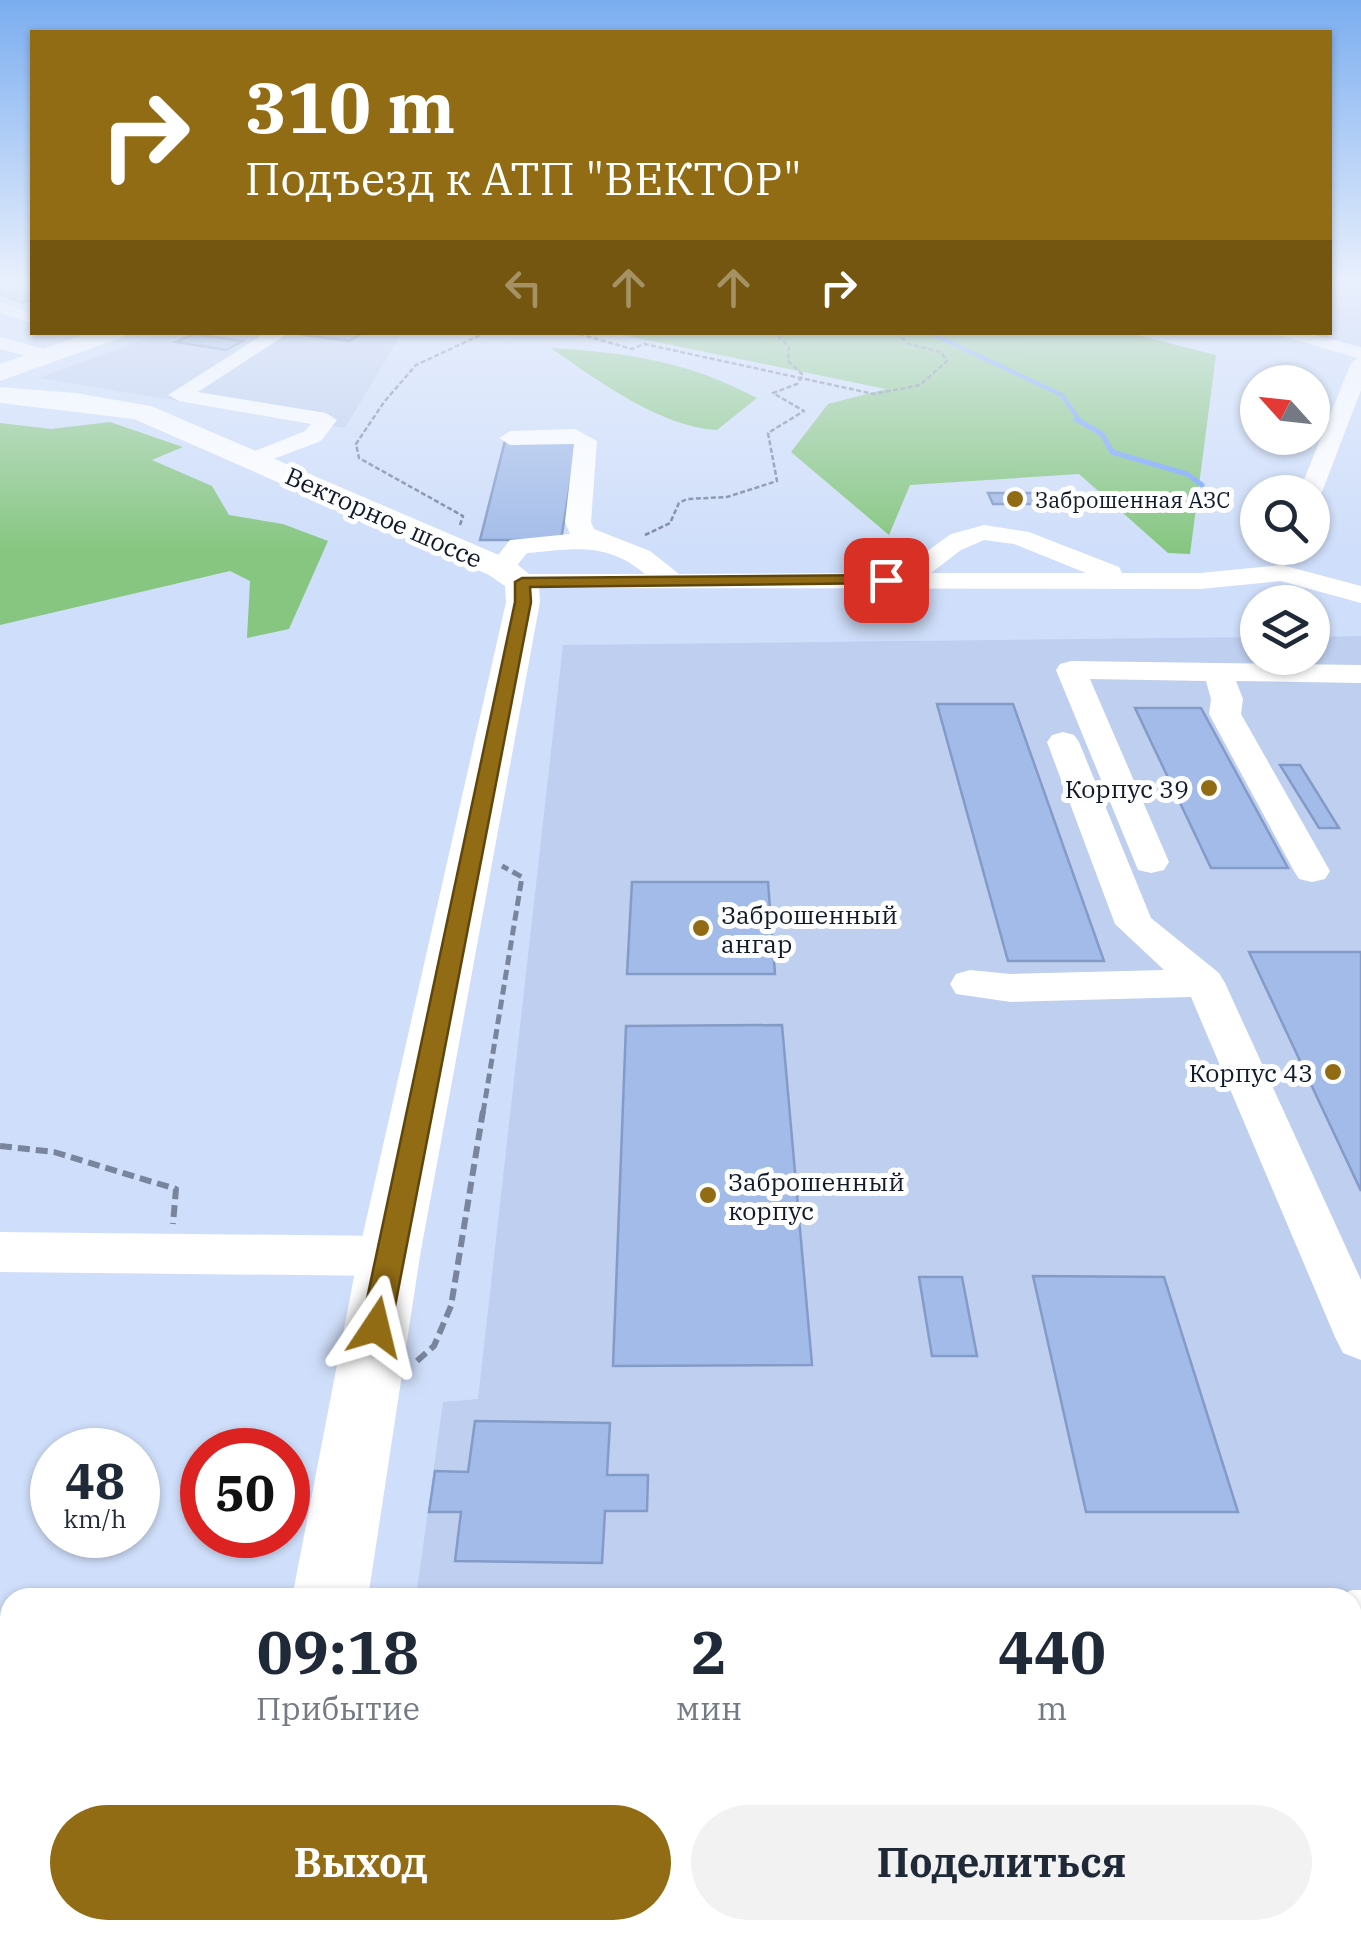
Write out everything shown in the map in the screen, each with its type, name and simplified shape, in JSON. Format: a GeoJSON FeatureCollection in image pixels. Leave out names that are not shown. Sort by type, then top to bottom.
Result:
{"type":"FeatureCollection","features":[{"type":"Feature","properties":{"kind":"main road","name":"Векторное шоссе"},"geometry":{"type":"LineString","coordinates":[[0,395],[76,401],[141,412],[512,575]]}},
{"type":"Feature","properties":{"kind":"main road"},"geometry":{"type":"LineString","coordinates":[[332,1588],[389,1256],[523,602],[512,575]]}},
{"type":"Feature","properties":{"kind":"street"},"geometry":{"type":"LineString","coordinates":[[220,369],[179,395],[326,420],[313,436],[255,460]]}},
{"type":"Feature","properties":{"kind":"street"},"geometry":{"type":"LineString","coordinates":[[1318,475],[1355,385]]}},
{"type":"Feature","properties":{"kind":"street"},"geometry":{"type":"LineString","coordinates":[[510,438],[575,436],[586,440],[578,522],[583,534],[641,557],[670,581]]}},
{"type":"Feature","properties":{"kind":"street"},"geometry":{"type":"LineString","coordinates":[[905,580],[966,536],[988,533],[1028,540],[1126,581]]}},
{"type":"Feature","properties":{"kind":"street"},"geometry":{"type":"LineString","coordinates":[[605,543],[518,546],[512,575],[670,581],[1200,582],[1266,565]]}},
{"type":"Feature","properties":{"kind":"street"},"geometry":{"type":"LineString","coordinates":[[1297,565],[1361,595]]}},
{"type":"Feature","properties":{"kind":"street"},"geometry":{"type":"LineString","coordinates":[[1151,862],[1072,670],[1361,674]]}},
{"type":"Feature","properties":{"kind":"street"},"geometry":{"type":"LineString","coordinates":[[1218,672],[1227,698],[1225,714],[1312,870]]}},
{"type":"Feature","properties":{"kind":"street"},"geometry":{"type":"LineString","coordinates":[[1062,742],[1134,924],[1205,984],[1361,1337]]}},
{"type":"Feature","properties":{"kind":"street"},"geometry":{"type":"LineString","coordinates":[[970,984],[1012,988],[1205,984]]}},
{"type":"Feature","properties":{"kind":"street"},"geometry":{"type":"LineString","coordinates":[[0,1252],[389,1256]]}},
{"type":"Feature","properties":{"kind":"path"},"geometry":{"type":"LineString","coordinates":[[412,369],[356,444],[359,458],[463,516],[462,524],[430,537]]}},
{"type":"Feature","properties":{"kind":"path"},"geometry":{"type":"LineString","coordinates":[[756,369],[862,393],[904,392],[940,369]]}},
{"type":"Feature","properties":{"kind":"path"},"geometry":{"type":"LineString","coordinates":[[797,369],[803,375],[802,380]]}},
{"type":"Feature","properties":{"kind":"path"},"geometry":{"type":"LineString","coordinates":[[605,543],[670,522],[679,503],[687,499],[727,497],[777,481],[768,433],[804,411],[773,393],[802,380]]}},
{"type":"Feature","properties":{"kind":"path"},"geometry":{"type":"LineString","coordinates":[[411,1366],[434,1346],[451,1306],[522,877],[491,860]]}},
{"type":"Feature","properties":{"kind":"path"},"geometry":{"type":"LineString","coordinates":[[0,1146],[54,1152],[176,1189],[171,1252]]}},
{"type":"Feature","properties":{"kind":"shaded area"},"geometry":{"type":"Polygon","coordinates":[[[62,369],[380,369],[345,428],[39,378],[62,369]]]}},
{"type":"Feature","properties":{"kind":"shaded area"},"geometry":{"type":"Polygon","coordinates":[[[1361,636],[1361,1588],[417,1588],[443,1402],[478,1399],[563,645],[1240,637],[1240,675],[1330,675],[1330,637],[1361,636]]]}},
{"type":"Feature","properties":{"kind":"green space"},"geometry":{"type":"Polygon","coordinates":[[[582,369],[689,369],[757,398],[717,430],[695,427],[652,411],[582,369]]]}},
{"type":"Feature","properties":{"kind":"green space"},"geometry":{"type":"Polygon","coordinates":[[[791,369],[1214,369],[1190,554],[1168,553],[1079,474],[910,485],[889,535],[791,452],[828,404],[886,389],[791,369]]]}},
{"type":"Feature","properties":{"kind":"green space"},"geometry":{"type":"Polygon","coordinates":[[[110,422],[183,447],[152,460],[212,486],[229,515],[283,524],[328,541],[289,629],[247,638],[250,581],[230,571],[0,625],[0,423],[51,429],[110,422]]]}},
{"type":"Feature","properties":{"kind":"building"},"geometry":{"type":"Polygon","coordinates":[[[505,441],[577,441],[561,540],[480,540],[505,441]]]}},
{"type":"Feature","properties":{"kind":"building","name":"Заброшенная АЗС"},"geometry":{"type":"Polygon","coordinates":[[[988,493],[1036,493],[1042,504],[993,504],[988,493]]]}},
{"type":"Feature","properties":{"kind":"building"},"geometry":{"type":"Polygon","coordinates":[[[937,704],[1013,704],[1104,961],[1008,961],[937,704]]]}},
{"type":"Feature","properties":{"kind":"building","name":"Корпус 39"},"geometry":{"type":"Polygon","coordinates":[[[1135,708],[1201,708],[1288,868],[1211,868],[1135,708]]]}},
{"type":"Feature","properties":{"kind":"building"},"geometry":{"type":"Polygon","coordinates":[[[1280,765],[1300,765],[1339,828],[1319,828],[1280,765]]]}},
{"type":"Feature","properties":{"kind":"building","name":"Заброшенный ангар"},"geometry":{"type":"Polygon","coordinates":[[[632,882],[768,882],[775,974],[627,974],[632,882]]]}},
{"type":"Feature","properties":{"kind":"building","name":"Корпус 43"},"geometry":{"type":"Polygon","coordinates":[[[1249,952],[1361,952],[1361,1191],[1249,952]]]}},
{"type":"Feature","properties":{"kind":"building","name":"Заброшенный корпус"},"geometry":{"type":"Polygon","coordinates":[[[782,1025],[812,1365],[613,1366],[626,1026],[782,1025]]]}},
{"type":"Feature","properties":{"kind":"building"},"geometry":{"type":"Polygon","coordinates":[[[1033,1276],[1164,1277],[1238,1512],[1086,1512],[1033,1276]]]}},
{"type":"Feature","properties":{"kind":"building"},"geometry":{"type":"Polygon","coordinates":[[[919,1277],[962,1277],[977,1356],[932,1356],[919,1277]]]}},
{"type":"Feature","properties":{"kind":"building"},"geometry":{"type":"Polygon","coordinates":[[[475,1421],[610,1423],[607,1475],[648,1475],[647,1511],[605,1511],[602,1563],[455,1561],[461,1512],[429,1512],[435,1471],[468,1472],[475,1421]]]}},
{"type":"Feature","properties":{"kind":"waterway"},"geometry":{"type":"LineString","coordinates":[[1008,369],[1062,395],[1080,421]]}},
{"type":"Feature","properties":{"kind":"waterway"},"geometry":{"type":"LineString","coordinates":[[1076,419],[1102,434],[1112,452],[1187,474],[1202,485]]}},
{"type":"Feature","properties":{"kind":"place","name":"Заброшенная АЗС"},"geometry":{"type":"Point","coordinates":[1015,499]}},
{"type":"Feature","properties":{"kind":"place","name":"Корпус 39"},"geometry":{"type":"Point","coordinates":[1209,788]}},
{"type":"Feature","properties":{"kind":"place","name":"Заброшенный ангар"},"geometry":{"type":"Point","coordinates":[701,928]}},
{"type":"Feature","properties":{"kind":"place","name":"Корпус 43"},"geometry":{"type":"Point","coordinates":[1333,1072]}},
{"type":"Feature","properties":{"kind":"place","name":"Заброшенный корпус"},"geometry":{"type":"Point","coordinates":[708,1195]}},
{"type":"Feature","properties":{"kind":"route"},"geometry":{"type":"LineString","coordinates":[[376,1327],[523,602],[522,582],[886,580]]}}]}
